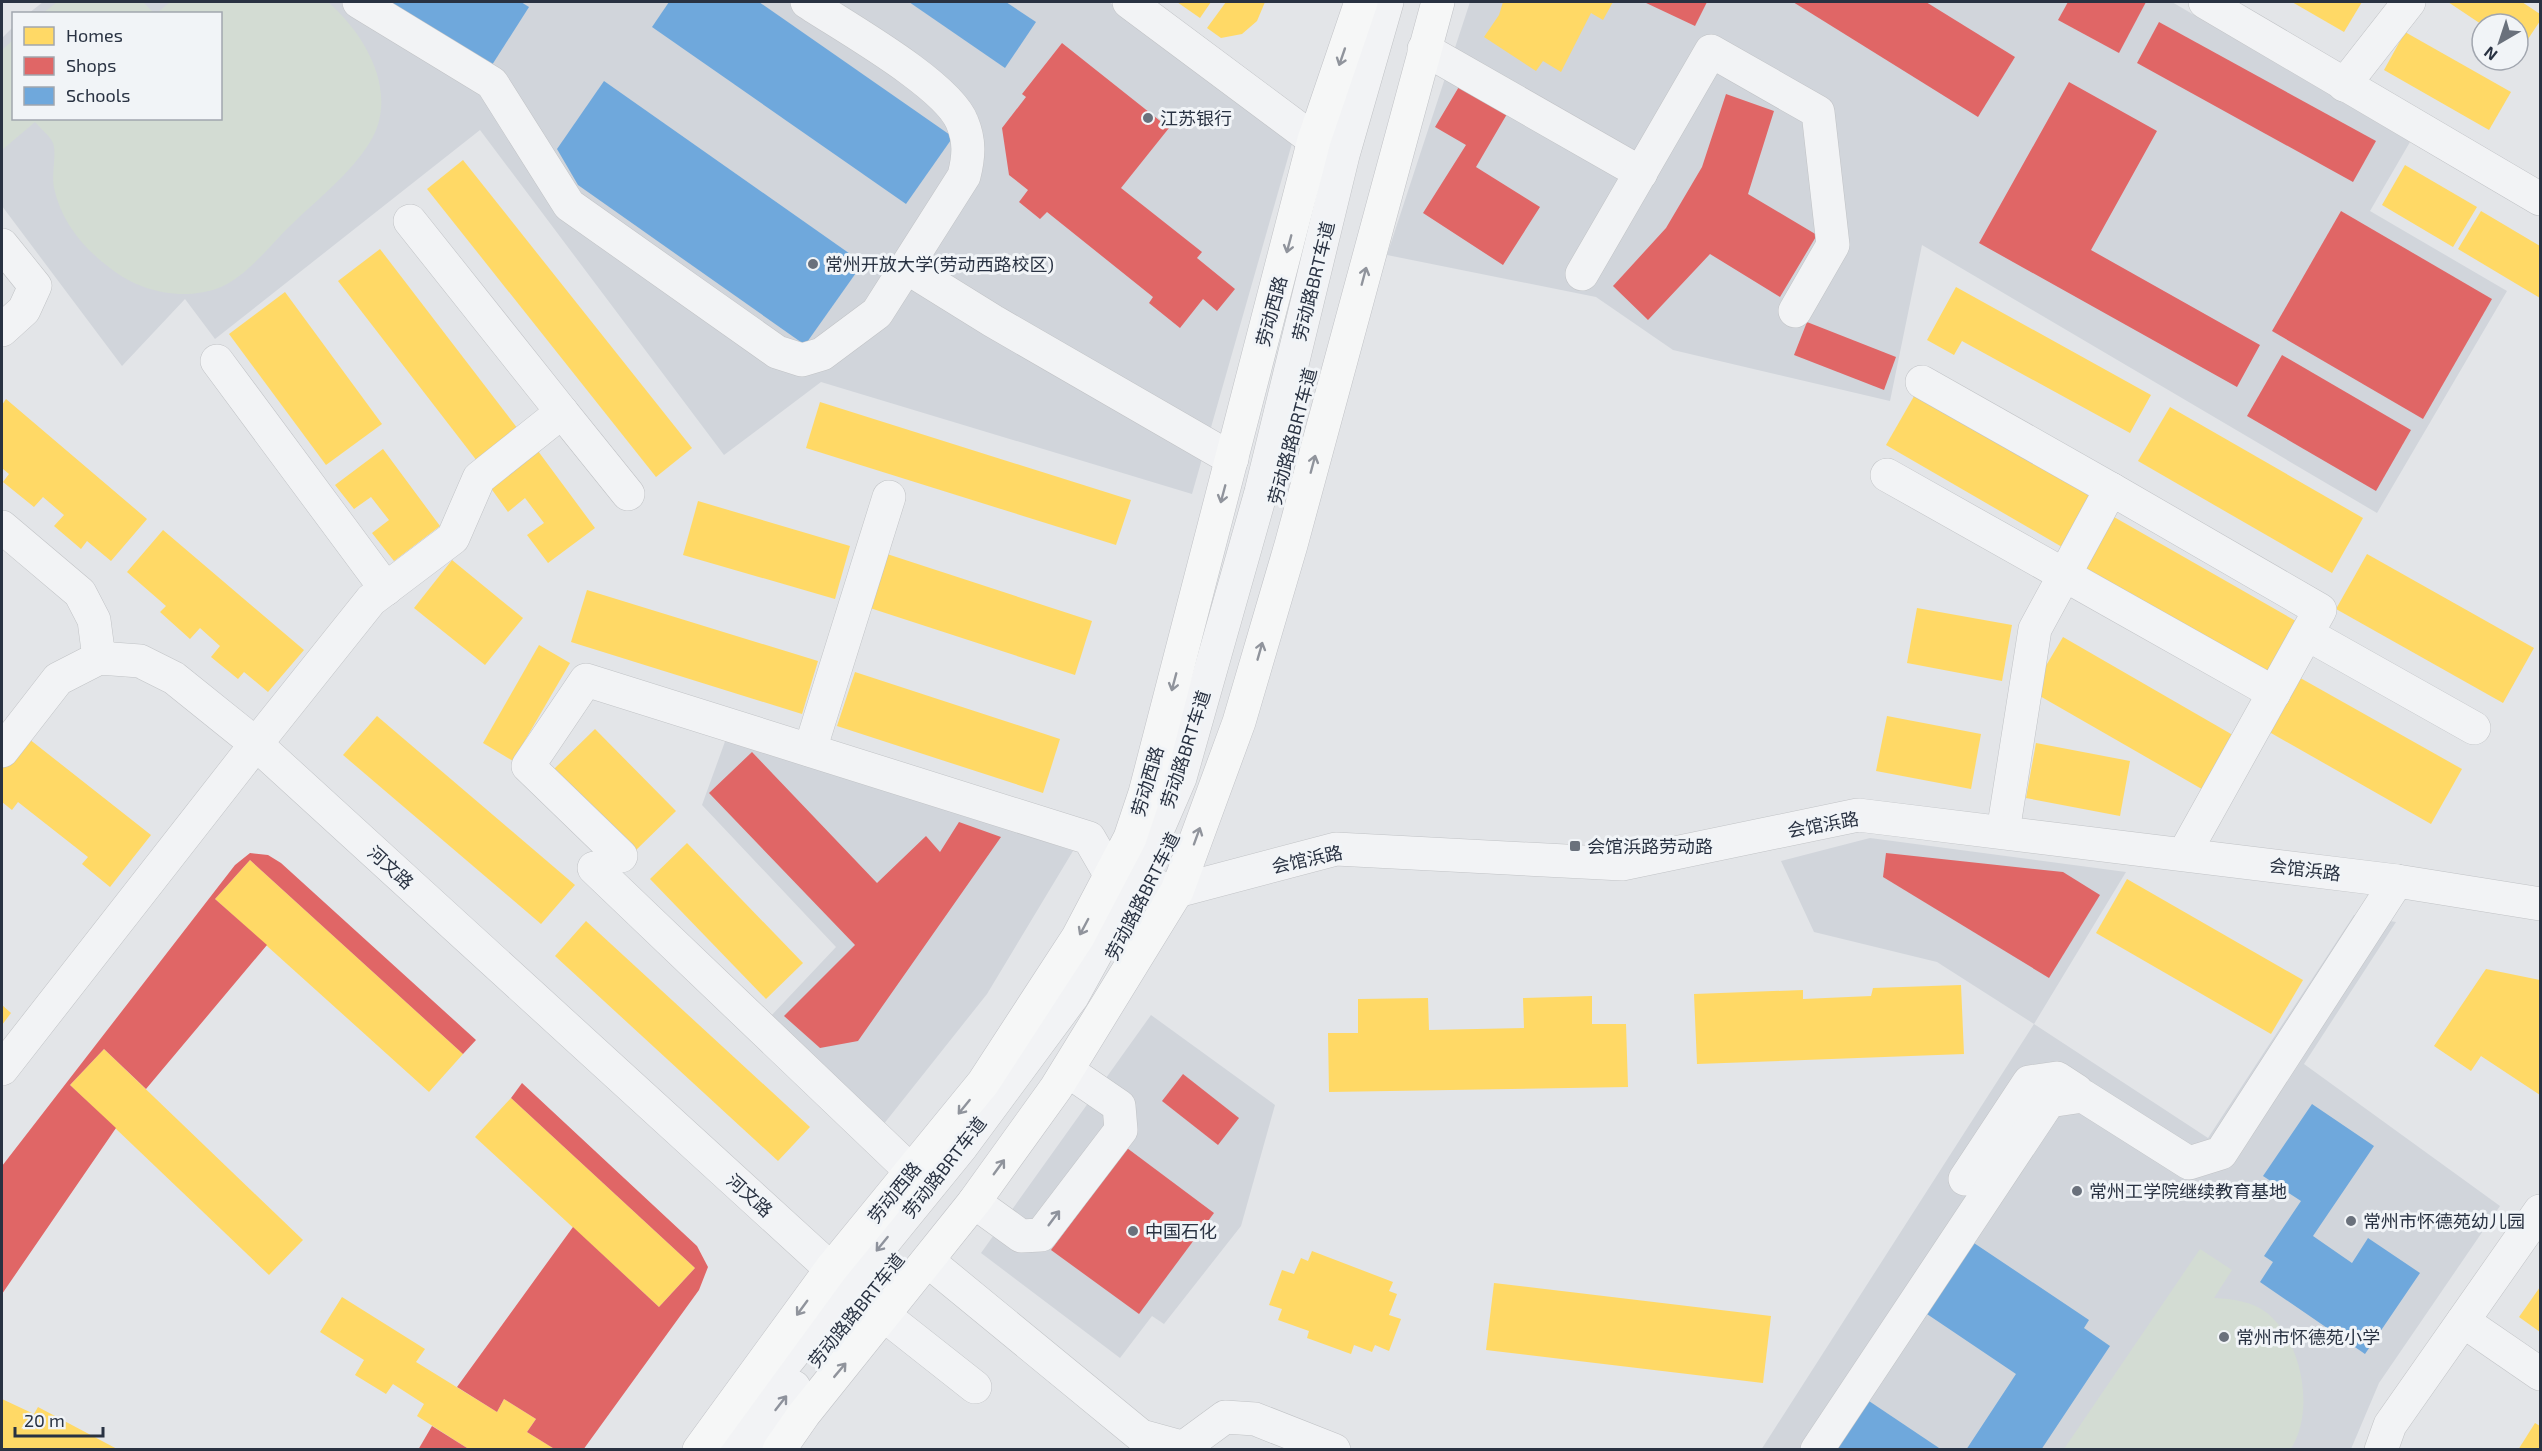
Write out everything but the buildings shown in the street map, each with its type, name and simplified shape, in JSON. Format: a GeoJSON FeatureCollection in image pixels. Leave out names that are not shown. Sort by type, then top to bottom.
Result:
{"type":"FeatureCollection","features":[{"type":"Feature","properties":{"kind":"main road","name":"劳动西路"},"geometry":{"type":"LineString","coordinates":[[1143,884],[1130,838],[1145,792],[1314,140],[1361,2]]}},
{"type":"Feature","properties":{"kind":"main road","name":"劳动西路"},"geometry":{"type":"LineString","coordinates":[[779,1449],[804,1414],[885,1316],[974,1202],[1068,1071],[1143,884],[1239,722],[1364,279],[1438,2]]}},
{"type":"Feature","properties":{"kind":"main road","name":"劳动西路"},"geometry":{"type":"LineString","coordinates":[[699,1449],[831,1269],[983,1083],[1078,937],[1143,884]]}},
{"type":"Feature","properties":{"kind":"street"},"geometry":{"type":"LineString","coordinates":[[359,2],[492,83],[569,205],[777,352],[802,360],[822,354],[877,313],[964,176],[970,151],[962,120],[941,94],[923,79],[807,2]]}},
{"type":"Feature","properties":{"kind":"street"},"geometry":{"type":"LineString","coordinates":[[1129,2],[1314,140]]}},
{"type":"Feature","properties":{"kind":"street","name":"劳动路BRT车道"},"geometry":{"type":"LineString","coordinates":[[720,1449],[740,1419],[962,1146],[1072,997],[1143,884],[1187,755],[1261,492],[1343,155],[1387,2]]}},
{"type":"Feature","properties":{"kind":"street","name":"劳动路路BRT车道"},"geometry":{"type":"LineString","coordinates":[[746,1449],[823,1349],[940,1207],[1044,1066],[1122,940],[1143,884],[1184,811],[1225,689],[1404,2]]}},
{"type":"Feature","properties":{"kind":"street"},"geometry":{"type":"LineString","coordinates":[[2205,2],[2541,199]]}},
{"type":"Feature","properties":{"kind":"street"},"geometry":{"type":"LineString","coordinates":[[2344,85],[2409,2]]}},
{"type":"Feature","properties":{"kind":"street"},"geometry":{"type":"LineString","coordinates":[[1424,49],[1641,173]]}},
{"type":"Feature","properties":{"kind":"street"},"geometry":{"type":"LineString","coordinates":[[1582,274],[1711,51],[1818,112],[1833,245],[1795,311]]}},
{"type":"Feature","properties":{"kind":"street"},"geometry":{"type":"LineString","coordinates":[[410,221],[628,494]]}},
{"type":"Feature","properties":{"kind":"street"},"geometry":{"type":"LineString","coordinates":[[2,244],[35,286],[24,310],[2,330]]}},
{"type":"Feature","properties":{"kind":"street"},"geometry":{"type":"LineString","coordinates":[[906,267],[993,321],[1232,459]]}},
{"type":"Feature","properties":{"kind":"street"},"geometry":{"type":"LineString","coordinates":[[218,361],[386,589]]}},
{"type":"Feature","properties":{"kind":"street"},"geometry":{"type":"LineString","coordinates":[[1922,382],[2320,610],[2184,854]]}},
{"type":"Feature","properties":{"kind":"street"},"geometry":{"type":"LineString","coordinates":[[2,1069],[371,600],[453,538],[479,478],[562,412]]}},
{"type":"Feature","properties":{"kind":"street"},"geometry":{"type":"LineString","coordinates":[[1887,475],[2274,693]]}},
{"type":"Feature","properties":{"kind":"street"},"geometry":{"type":"LineString","coordinates":[[2003,832],[2035,628],[2110,489]]}},
{"type":"Feature","properties":{"kind":"street"},"geometry":{"type":"LineString","coordinates":[[810,750],[889,497]]}},
{"type":"Feature","properties":{"kind":"street"},"geometry":{"type":"LineString","coordinates":[[2,527],[80,593],[94,620],[99,658],[58,679],[2,751]]}},
{"type":"Feature","properties":{"kind":"street"},"geometry":{"type":"LineString","coordinates":[[2307,634],[2474,728]]}},
{"type":"Feature","properties":{"kind":"street","name":"河文路"},"geometry":{"type":"LineString","coordinates":[[99,658],[140,661],[174,678],[256,744],[831,1269]]}},
{"type":"Feature","properties":{"kind":"street"},"geometry":{"type":"LineString","coordinates":[[911,1171],[608,862],[528,766],[586,680],[1089,837],[1143,884]]}},
{"type":"Feature","properties":{"kind":"street","name":"会馆浜路"},"geometry":{"type":"LineString","coordinates":[[1143,884],[1336,849],[1622,864],[1858,815],[2397,881],[2541,904]]}},
{"type":"Feature","properties":{"kind":"street"},"geometry":{"type":"LineString","coordinates":[[1965,1179],[2029,1082],[2057,1078],[2189,1163],[2221,1153],[2397,881]]}},
{"type":"Feature","properties":{"kind":"street"},"geometry":{"type":"LineString","coordinates":[[974,1202],[1021,1236],[1041,1235],[1121,1130],[1119,1106],[1068,1071]]}},
{"type":"Feature","properties":{"kind":"street"},"geometry":{"type":"LineString","coordinates":[[1817,1449],[2049,1101],[2084,1096]]}},
{"type":"Feature","properties":{"kind":"street"},"geometry":{"type":"LineString","coordinates":[[2381,1449],[2390,1425],[2541,1211]]}},
{"type":"Feature","properties":{"kind":"street"},"geometry":{"type":"LineString","coordinates":[[928,1261],[1141,1436],[1180,1448],[1226,1418],[1256,1419],[1334,1449]]}},
{"type":"Feature","properties":{"kind":"street"},"geometry":{"type":"LineString","coordinates":[[885,1316],[975,1388]]}},
{"type":"Feature","properties":{"kind":"street"},"geometry":{"type":"LineString","coordinates":[[2463,1321],[2541,1374]]}},
{"type":"Feature","properties":{"kind":"shaded area","name":"常州开放大学(劳动西路校区)"},"geometry":{"type":"Polygon","coordinates":[[[43,2],[1109,2],[1293,140],[1192,494],[821,382],[724,455],[480,130],[215,339],[185,299],[122,366],[2,206],[2,38],[12,28],[12,120],[222,120],[222,12],[30,12],[43,2]]]}},
{"type":"Feature","properties":{"kind":"shaded area"},"geometry":{"type":"Polygon","coordinates":[[[57,2],[143,2],[153,12],[44,12],[57,2]]]}},
{"type":"Feature","properties":{"kind":"shaded area"},"geometry":{"type":"Polygon","coordinates":[[[170,2],[328,2],[342,15],[365,47],[380,85],[381,104],[378,123],[370,142],[353,165],[241,275],[221,287],[192,294],[163,292],[135,283],[110,268],[82,243],[68,223],[57,200],[53,183],[53,143],[35,122],[2,150],[2,50],[12,41],[12,120],[222,120],[222,12],[158,12],[170,2]]]}},
{"type":"Feature","properties":{"kind":"shaded area"},"geometry":{"type":"Polygon","coordinates":[[[1470,2],[2172,2],[2410,142],[2370,211],[2507,291],[2377,513],[1922,245],[1890,401],[1673,350],[1596,297],[1387,255],[1470,2]]]}},
{"type":"Feature","properties":{"kind":"shaded area"},"geometry":{"type":"Polygon","coordinates":[[[727,736],[1073,851],[987,994],[883,1125],[770,1017],[836,947],[702,805],[727,736]]]}},
{"type":"Feature","properties":{"kind":"shaded area"},"geometry":{"type":"Polygon","coordinates":[[[1870,838],[2126,872],[2034,1024],[1937,962],[1814,932],[1781,861],[1870,838]]]}},
{"type":"Feature","properties":{"kind":"shaded area"},"geometry":{"type":"Polygon","coordinates":[[[2354,915],[2396,922],[2304,1064],[2500,1206],[2379,1383],[2351,1449],[1761,1450],[2034,1024],[2208,1138],[2354,915]]]}},
{"type":"Feature","properties":{"kind":"shaded area"},"geometry":{"type":"Polygon","coordinates":[[[1151,1015],[1275,1105],[1241,1226],[1164,1324],[1152,1316],[1120,1358],[981,1253],[1151,1015]]]}},
{"type":"Feature","properties":{"kind":"shaded area","name":"常州市怀德苑小学"},"geometry":{"type":"Polygon","coordinates":[[[2200,1249],[2232,1270],[2214,1298],[2242,1301],[2261,1309],[2279,1325],[2289,1341],[2297,1359],[2303,1397],[2298,1434],[2290,1450],[2064,1449],[2200,1249]]]}},
{"type":"Feature","properties":{"kind":"place","name":"江苏银行"},"geometry":{"type":"Point","coordinates":[1148,118]}},
{"type":"Feature","properties":{"kind":"place","name":"常州开放大学(劳动西路校区)"},"geometry":{"type":"Point","coordinates":[813,264]}},
{"type":"Feature","properties":{"kind":"place","name":"会馆浜路劳动路"},"geometry":{"type":"Point","coordinates":[1575,846]}},
{"type":"Feature","properties":{"kind":"place","name":"常州工学院继续教育基地"},"geometry":{"type":"Point","coordinates":[2077,1191]}},
{"type":"Feature","properties":{"kind":"place","name":"常州市怀德苑幼儿园"},"geometry":{"type":"Point","coordinates":[2351,1221]}},
{"type":"Feature","properties":{"kind":"place","name":"中国石化"},"geometry":{"type":"Point","coordinates":[1133,1231]}},
{"type":"Feature","properties":{"kind":"place","name":"常州市怀德苑小学"},"geometry":{"type":"Point","coordinates":[2224,1337]}}]}
